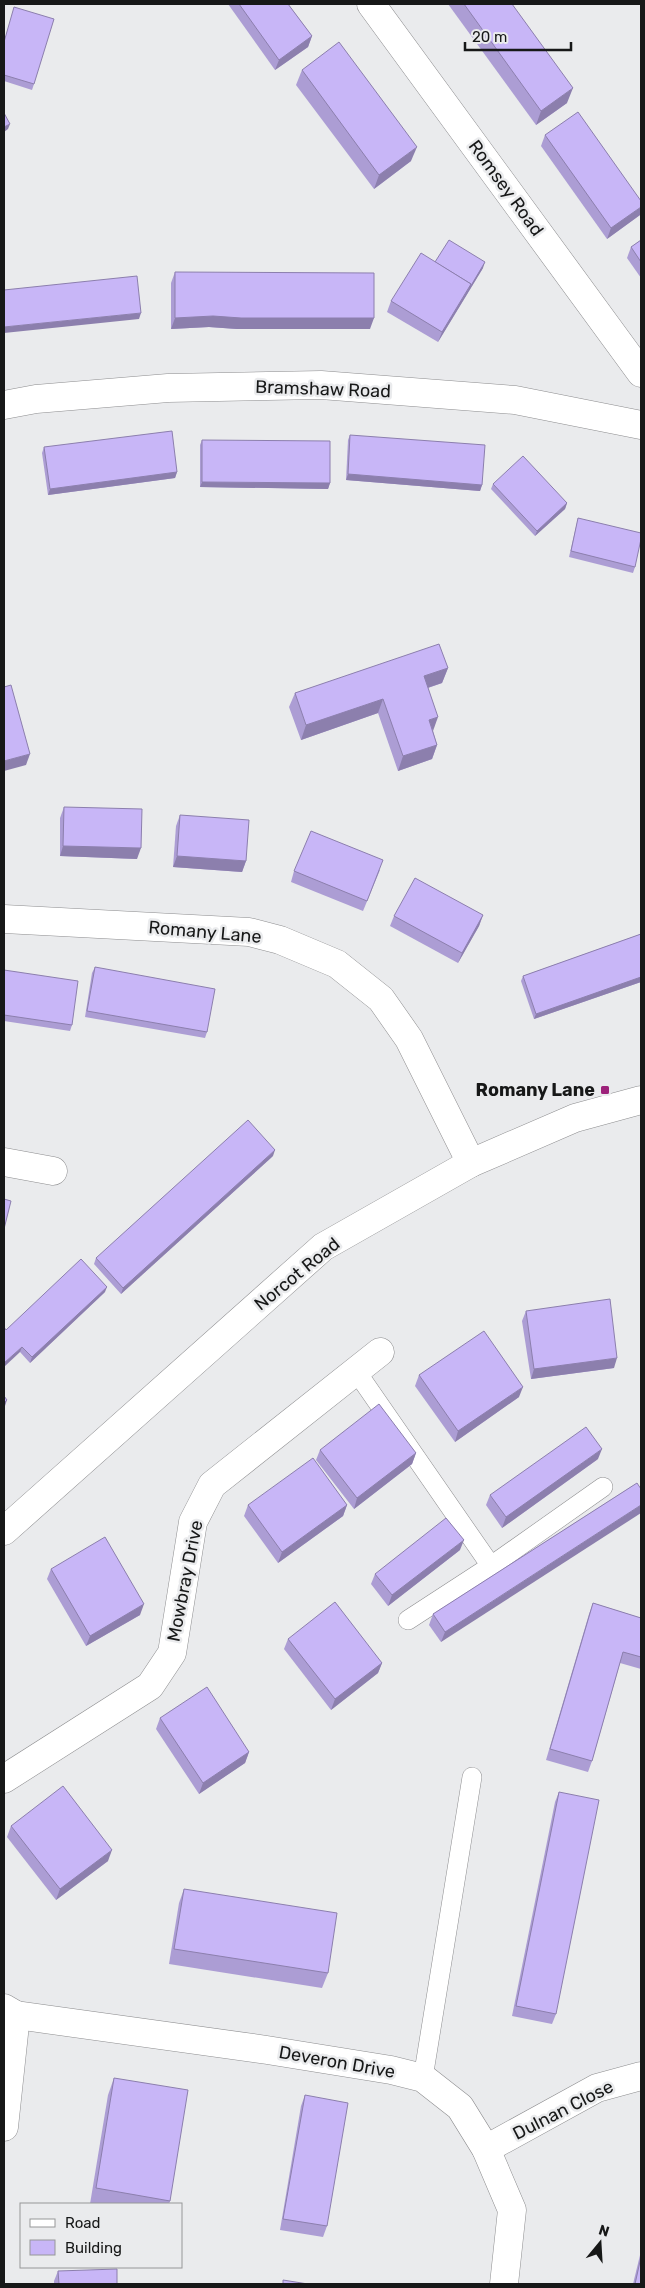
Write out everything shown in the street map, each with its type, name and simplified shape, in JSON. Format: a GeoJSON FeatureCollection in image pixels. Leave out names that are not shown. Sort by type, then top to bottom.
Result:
{"type":"FeatureCollection","features":[{"type":"Feature","properties":{"kind":"street","name":"Romsey Road"},"geometry":{"type":"LineString","coordinates":[[371,4],[641,373]]}},
{"type":"Feature","properties":{"kind":"street","name":"Bramshaw Road"},"geometry":{"type":"LineString","coordinates":[[4,405],[36,399],[168,388],[321,385],[515,400],[641,425]]}},
{"type":"Feature","properties":{"kind":"street","name":"Romany Lane"},"geometry":{"type":"LineString","coordinates":[[4,919],[250,932],[280,940],[337,964],[381,999],[409,1039],[470,1163]]}},
{"type":"Feature","properties":{"kind":"street","name":"Norcot Road"},"geometry":{"type":"LineString","coordinates":[[4,1531],[323,1247],[470,1163],[575,1118],[641,1100]]}},
{"type":"Feature","properties":{"kind":"street"},"geometry":{"type":"LineString","coordinates":[[4,1162],[53,1171]]}},
{"type":"Feature","properties":{"kind":"street","name":"Mowbray Drive"},"geometry":{"type":"LineString","coordinates":[[4,1778],[150,1686],[172,1654],[193,1522],[212,1485],[380,1352]]}},
{"type":"Feature","properties":{"kind":"street"},"geometry":{"type":"LineString","coordinates":[[4,2127],[10,2012]]}},
{"type":"Feature","properties":{"kind":"street","name":"Deveron Drive"},"geometry":{"type":"LineString","coordinates":[[10,2012],[49,2021],[267,2050],[391,2070],[424,2078],[460,2106],[486,2149],[512,2210],[504,2284]]}},
{"type":"Feature","properties":{"kind":"street","name":"Dulnan Close"},"geometry":{"type":"LineString","coordinates":[[486,2149],[597,2088],[641,2076]]}},
{"type":"Feature","properties":{"kind":"lane"},"geometry":{"type":"LineString","coordinates":[[356,1371],[491,1566]]}},
{"type":"Feature","properties":{"kind":"lane"},"geometry":{"type":"LineString","coordinates":[[408,1620],[491,1566],[603,1487]]}},
{"type":"Feature","properties":{"kind":"lane"},"geometry":{"type":"LineString","coordinates":[[424,2078],[472,1777]]}},
{"type":"Feature","properties":{"kind":"building"},"geometry":{"type":"Polygon","coordinates":[[[239,4],[288,4],[312,36],[279,60],[239,4]]]}},
{"type":"Feature","properties":{"kind":"building"},"geometry":{"type":"Polygon","coordinates":[[[464,4],[512,4],[573,88],[541,111],[464,4]]]}},
{"type":"Feature","properties":{"kind":"building"},"geometry":{"type":"Polygon","coordinates":[[[14,7],[54,19],[34,84],[4,75],[4,42],[14,7]]]}},
{"type":"Feature","properties":{"kind":"building"},"geometry":{"type":"Polygon","coordinates":[[[339,42],[417,147],[379,175],[302,70],[339,42]]]}},
{"type":"Feature","properties":{"kind":"building"},"geometry":{"type":"Polygon","coordinates":[[[578,112],[641,201],[641,207],[611,228],[545,135],[578,112]]]}},
{"type":"Feature","properties":{"kind":"building"},"geometry":{"type":"Polygon","coordinates":[[[4,113],[10,124],[4,127],[4,113]]]}},
{"type":"Feature","properties":{"kind":"building"},"geometry":{"type":"Polygon","coordinates":[[[449,240],[485,262],[469,289],[471,284],[435,262],[449,240]]]}},
{"type":"Feature","properties":{"kind":"building"},"geometry":{"type":"Polygon","coordinates":[[[641,240],[641,262],[631,247],[641,240]]]}},
{"type":"Feature","properties":{"kind":"building"},"geometry":{"type":"Polygon","coordinates":[[[421,253],[471,284],[442,332],[391,301],[421,253]]]}},
{"type":"Feature","properties":{"kind":"building"},"geometry":{"type":"Polygon","coordinates":[[[175,272],[374,273],[374,318],[241,318],[213,316],[175,318],[175,272]]]}},
{"type":"Feature","properties":{"kind":"building"},"geometry":{"type":"Polygon","coordinates":[[[137,276],[141,313],[4,327],[4,290],[137,276]]]}},
{"type":"Feature","properties":{"kind":"building"},"geometry":{"type":"Polygon","coordinates":[[[172,431],[177,472],[50,489],[44,447],[172,431]]]}},
{"type":"Feature","properties":{"kind":"building"},"geometry":{"type":"Polygon","coordinates":[[[350,435],[485,445],[482,485],[348,474],[350,435]]]}},
{"type":"Feature","properties":{"kind":"building"},"geometry":{"type":"Polygon","coordinates":[[[202,440],[330,441],[330,483],[202,482],[202,440]]]}},
{"type":"Feature","properties":{"kind":"building"},"geometry":{"type":"Polygon","coordinates":[[[523,456],[567,503],[537,531],[493,484],[523,456]]]}},
{"type":"Feature","properties":{"kind":"building"},"geometry":{"type":"Polygon","coordinates":[[[578,518],[641,533],[635,567],[571,551],[578,518]]]}},
{"type":"Feature","properties":{"kind":"building"},"geometry":{"type":"Polygon","coordinates":[[[439,644],[448,668],[424,676],[438,717],[429,720],[437,745],[403,756],[383,699],[306,725],[295,693],[439,644]]]}},
{"type":"Feature","properties":{"kind":"building"},"geometry":{"type":"Polygon","coordinates":[[[11,685],[30,754],[4,761],[4,687],[11,685]]]}},
{"type":"Feature","properties":{"kind":"building"},"geometry":{"type":"Polygon","coordinates":[[[64,807],[142,809],[141,848],[63,846],[64,807]]]}},
{"type":"Feature","properties":{"kind":"building"},"geometry":{"type":"Polygon","coordinates":[[[180,815],[249,820],[246,861],[177,856],[180,815]]]}},
{"type":"Feature","properties":{"kind":"building"},"geometry":{"type":"Polygon","coordinates":[[[311,831],[383,860],[367,901],[294,871],[311,831]]]}},
{"type":"Feature","properties":{"kind":"building"},"geometry":{"type":"Polygon","coordinates":[[[415,878],[483,915],[462,953],[394,916],[415,878]]]}},
{"type":"Feature","properties":{"kind":"building"},"geometry":{"type":"Polygon","coordinates":[[[641,934],[641,977],[536,1014],[523,976],[641,934]]]}},
{"type":"Feature","properties":{"kind":"building"},"geometry":{"type":"Polygon","coordinates":[[[95,967],[215,989],[207,1032],[87,1011],[95,967]]]}},
{"type":"Feature","properties":{"kind":"building"},"geometry":{"type":"Polygon","coordinates":[[[4,970],[78,981],[72,1025],[4,1015],[4,970]]]}},
{"type":"Feature","properties":{"kind":"building"},"geometry":{"type":"Polygon","coordinates":[[[248,1120],[275,1150],[123,1288],[96,1258],[248,1120]]]}},
{"type":"Feature","properties":{"kind":"building"},"geometry":{"type":"Polygon","coordinates":[[[4,1199],[11,1201],[4,1229],[4,1199]]]}},
{"type":"Feature","properties":{"kind":"building"},"geometry":{"type":"Polygon","coordinates":[[[81,1259],[107,1287],[32,1357],[22,1347],[4,1363],[4,1327],[6,1330],[81,1259]]]}},
{"type":"Feature","properties":{"kind":"building"},"geometry":{"type":"Polygon","coordinates":[[[610,1299],[617,1358],[534,1369],[526,1311],[610,1299]]]}},
{"type":"Feature","properties":{"kind":"building"},"geometry":{"type":"Polygon","coordinates":[[[484,1331],[523,1387],[458,1431],[419,1375],[484,1331]]]}},
{"type":"Feature","properties":{"kind":"building"},"geometry":{"type":"Polygon","coordinates":[[[379,1404],[416,1453],[357,1498],[320,1450],[379,1404]]]}},
{"type":"Feature","properties":{"kind":"building"},"geometry":{"type":"Polygon","coordinates":[[[586,1427],[602,1449],[506,1517],[490,1495],[586,1427]]]}},
{"type":"Feature","properties":{"kind":"building"},"geometry":{"type":"Polygon","coordinates":[[[313,1458],[347,1505],[282,1552],[248,1505],[313,1458]]]}},
{"type":"Feature","properties":{"kind":"building"},"geometry":{"type":"Polygon","coordinates":[[[637,1483],[641,1489],[641,1505],[445,1632],[433,1614],[637,1483]]]}},
{"type":"Feature","properties":{"kind":"building"},"geometry":{"type":"Polygon","coordinates":[[[446,1518],[464,1540],[392,1595],[375,1574],[446,1518]]]}},
{"type":"Feature","properties":{"kind":"building"},"geometry":{"type":"Polygon","coordinates":[[[105,1537],[144,1604],[90,1636],[51,1569],[105,1537]]]}},
{"type":"Feature","properties":{"kind":"building"},"geometry":{"type":"Polygon","coordinates":[[[335,1602],[382,1663],[335,1699],[288,1639],[335,1602]]]}},
{"type":"Feature","properties":{"kind":"building"},"geometry":{"type":"Polygon","coordinates":[[[593,1603],[641,1618],[641,1657],[623,1652],[592,1761],[550,1749],[593,1603]]]}},
{"type":"Feature","properties":{"kind":"building"},"geometry":{"type":"Polygon","coordinates":[[[207,1687],[249,1752],[203,1783],[160,1718],[207,1687]]]}},
{"type":"Feature","properties":{"kind":"building"},"geometry":{"type":"Polygon","coordinates":[[[63,1786],[112,1850],[60,1889],[11,1826],[63,1786]]]}},
{"type":"Feature","properties":{"kind":"building"},"geometry":{"type":"Polygon","coordinates":[[[559,1792],[599,1800],[556,2014],[516,2006],[559,1792]]]}},
{"type":"Feature","properties":{"kind":"building"},"geometry":{"type":"Polygon","coordinates":[[[184,1889],[337,1913],[328,1973],[174,1949],[184,1889]]]}},
{"type":"Feature","properties":{"kind":"building"},"geometry":{"type":"Polygon","coordinates":[[[114,2078],[188,2090],[170,2201],[96,2188],[114,2078]]]}},
{"type":"Feature","properties":{"kind":"building"},"geometry":{"type":"Polygon","coordinates":[[[305,2095],[348,2103],[327,2226],[283,2219],[305,2095]]]}},
{"type":"Feature","properties":{"kind":"building"},"geometry":{"type":"Polygon","coordinates":[[[641,2257],[641,2284],[635,2284],[641,2257]]]}},
{"type":"Feature","properties":{"kind":"building"},"geometry":{"type":"Polygon","coordinates":[[[117,2269],[117,2284],[59,2284],[58,2271],[117,2269]]]}},
{"type":"Feature","properties":{"kind":"building"},"geometry":{"type":"Polygon","coordinates":[[[283,2280],[308,2284],[283,2284],[283,2280]]]}},
{"type":"Feature","properties":{"kind":"place","name":"Romany Lane"},"geometry":{"type":"Point","coordinates":[605,1090]}}]}
